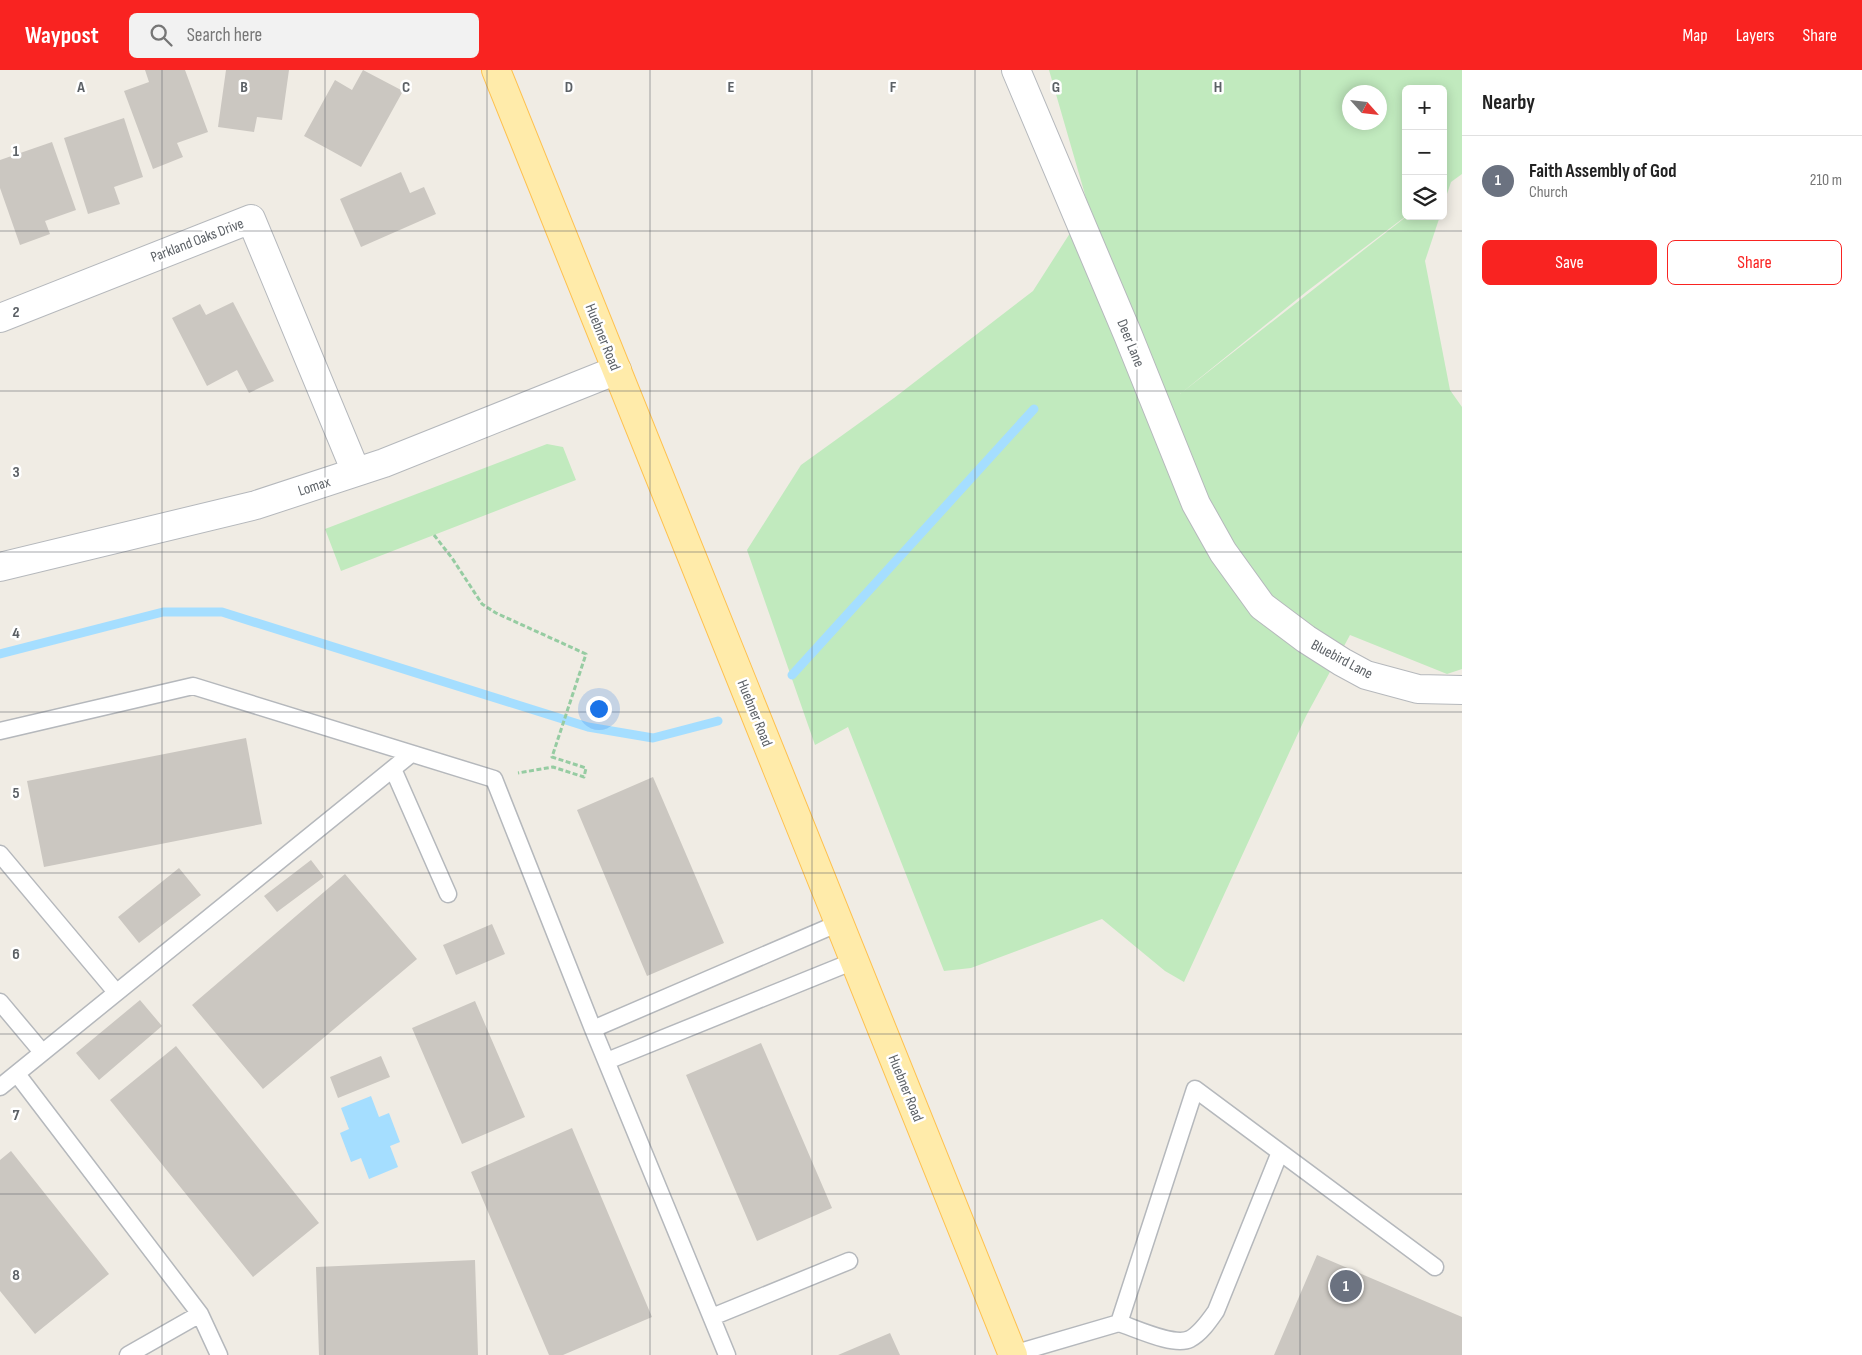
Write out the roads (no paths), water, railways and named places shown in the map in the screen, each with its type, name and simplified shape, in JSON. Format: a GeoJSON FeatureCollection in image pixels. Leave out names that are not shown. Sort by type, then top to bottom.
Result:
{"type":"FeatureCollection","features":[{"type":"Feature","properties":{"kind":"main road","name":"Huebner Road"},"geometry":{"type":"LineString","coordinates":[[496,70],[1013,1355]]}},
{"type":"Feature","properties":{"kind":"street","name":"Deer Lane"},"geometry":{"type":"LineString","coordinates":[[1016,70],[1128,335],[1196,504],[1223,552],[1262,606]]}},
{"type":"Feature","properties":{"kind":"street","name":"Parkland Oaks Drive"},"geometry":{"type":"LineString","coordinates":[[0,318],[251,219],[356,472]]}},
{"type":"Feature","properties":{"kind":"street","name":"Lomax"},"geometry":{"type":"LineString","coordinates":[[0,567],[256,506],[393,459],[617,370]]}},
{"type":"Feature","properties":{"kind":"street","name":"Bluebird Lane"},"geometry":{"type":"LineString","coordinates":[[1262,606],[1306,639],[1366,675],[1418,689],[1462,690]]}},
{"type":"Feature","properties":{"kind":"lane"},"geometry":{"type":"LineString","coordinates":[[0,731],[193,686],[494,779],[593,1029],[728,1355]]}},
{"type":"Feature","properties":{"kind":"lane"},"geometry":{"type":"LineString","coordinates":[[0,1087],[411,754]]}},
{"type":"Feature","properties":{"kind":"lane"},"geometry":{"type":"LineString","coordinates":[[393,769],[448,894]]}},
{"type":"Feature","properties":{"kind":"lane"},"geometry":{"type":"LineString","coordinates":[[0,854],[116,992]]}},
{"type":"Feature","properties":{"kind":"lane"},"geometry":{"type":"LineString","coordinates":[[593,1029],[839,924]]}},
{"type":"Feature","properties":{"kind":"lane"},"geometry":{"type":"LineString","coordinates":[[607,1061],[854,961]]}},
{"type":"Feature","properties":{"kind":"lane"},"geometry":{"type":"LineString","coordinates":[[0,1002],[42,1052]]}},
{"type":"Feature","properties":{"kind":"lane"},"geometry":{"type":"LineString","coordinates":[[17,1074],[200,1314],[219,1355]]}},
{"type":"Feature","properties":{"kind":"lane"},"geometry":{"type":"LineString","coordinates":[[1119,1322],[1195,1089],[1434,1267]]}},
{"type":"Feature","properties":{"kind":"lane"},"geometry":{"type":"LineString","coordinates":[[1013,1355],[1119,1322],[1167,1340],[1189,1340],[1208,1323],[1216,1311],[1280,1152]]}},
{"type":"Feature","properties":{"kind":"lane"},"geometry":{"type":"LineString","coordinates":[[712,1317],[849,1261]]}},
{"type":"Feature","properties":{"kind":"lane"},"geometry":{"type":"LineString","coordinates":[[128,1355],[200,1314]]}},
{"type":"Feature","properties":{"kind":"water"},"geometry":{"type":"Polygon","coordinates":[[[371,1096],[379,1117],[389,1113],[400,1142],[390,1146],[398,1167],[369,1179],[361,1158],[351,1162],[340,1133],[349,1129],[341,1108],[371,1096]]]}},
{"type":"Feature","properties":{"kind":"waterway"},"geometry":{"type":"LineString","coordinates":[[792,675],[1034,409]]}},
{"type":"Feature","properties":{"kind":"waterway"},"geometry":{"type":"LineString","coordinates":[[0,654],[163,612],[222,612],[588,727],[653,738],[718,721]]}},
{"type":"Feature","properties":{"kind":"place","name":"Faith Assembly of God"},"geometry":{"type":"Point","coordinates":[1346,1286]}}]}
